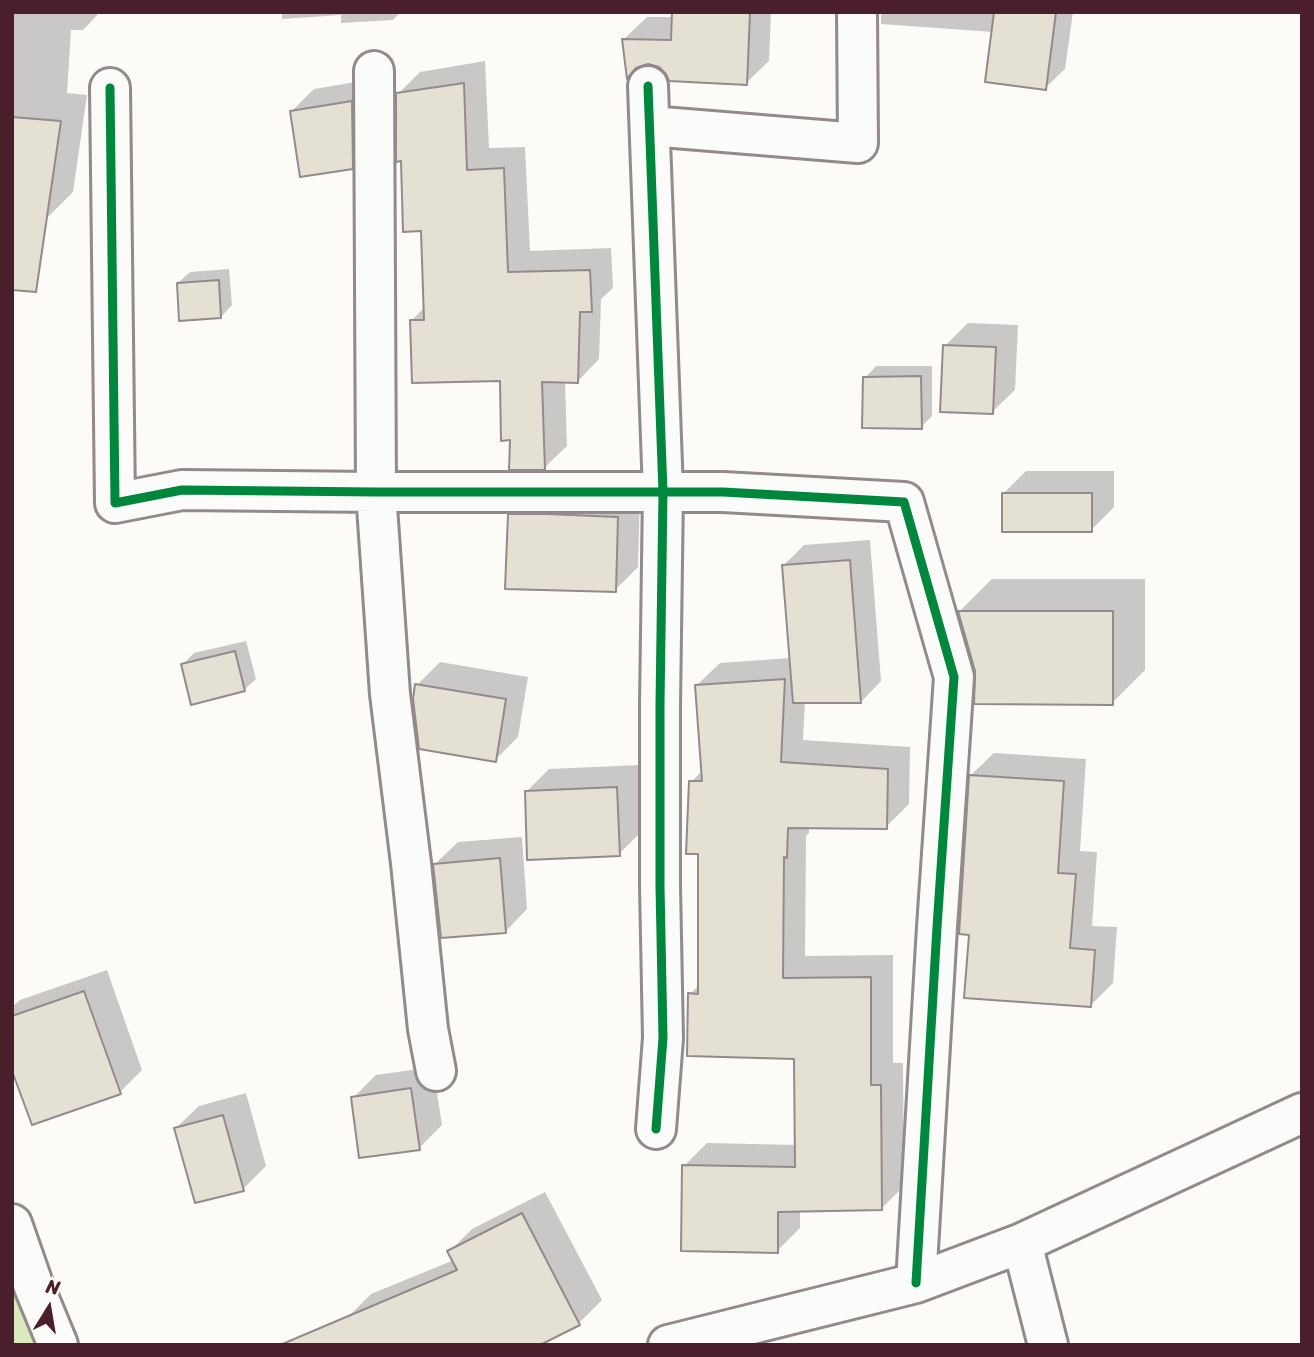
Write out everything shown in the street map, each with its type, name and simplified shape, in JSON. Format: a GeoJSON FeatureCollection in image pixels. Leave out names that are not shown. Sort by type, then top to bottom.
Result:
{"type":"FeatureCollection","features":[{"type":"Feature","properties":{"kind":"street"},"geometry":{"type":"LineString","coordinates":[[650,126],[858,143],[857,12]]}},
{"type":"Feature","properties":{"kind":"street"},"geometry":{"type":"LineString","coordinates":[[374,71],[376,492],[390,694],[428,1029],[436,1071]]}},
{"type":"Feature","properties":{"kind":"street"},"geometry":{"type":"LineString","coordinates":[[648,86],[663,492],[660,704],[663,1038],[656,1129]]}},
{"type":"Feature","properties":{"kind":"street"},"geometry":{"type":"LineString","coordinates":[[110,88],[115,503],[182,490],[723,492],[904,502],[954,677],[916,1283]]}},
{"type":"Feature","properties":{"kind":"street"},"geometry":{"type":"LineString","coordinates":[[668,1345],[916,1283],[1023,1243],[1302,1113]]}},
{"type":"Feature","properties":{"kind":"street"},"geometry":{"type":"LineString","coordinates":[[12,1224],[58,1345]]}},
{"type":"Feature","properties":{"kind":"street"},"geometry":{"type":"LineString","coordinates":[[1023,1243],[1048,1345]]}},
{"type":"Feature","properties":{"kind":"green space"},"geometry":{"type":"Polygon","coordinates":[[[12,1224],[58,1345],[12,1345],[12,1224]]]}},
{"type":"Feature","properties":{"kind":"building"},"geometry":{"type":"Polygon","coordinates":[[[672,12],[750,12],[747,85],[669,81],[659,67],[648,64],[636,68],[627,79],[622,39],[671,40],[672,12]]]}},
{"type":"Feature","properties":{"kind":"building"},"geometry":{"type":"Polygon","coordinates":[[[994,12],[1056,12],[1046,90],[985,82],[994,12]]]}},
{"type":"Feature","properties":{"kind":"building"},"geometry":{"type":"Polygon","coordinates":[[[464,83],[467,170],[504,168],[508,272],[590,270],[592,312],[580,312],[578,383],[542,382],[545,470],[509,470],[510,440],[501,441],[500,381],[412,383],[410,320],[424,320],[421,231],[403,232],[401,161],[396,162],[396,93],[464,83]]]}},
{"type":"Feature","properties":{"kind":"building"},"geometry":{"type":"Polygon","coordinates":[[[352,101],[353,169],[300,177],[290,111],[352,101]]]}},
{"type":"Feature","properties":{"kind":"building"},"geometry":{"type":"Polygon","coordinates":[[[12,117],[61,121],[36,292],[12,290],[12,117]]]}},
{"type":"Feature","properties":{"kind":"building"},"geometry":{"type":"Polygon","coordinates":[[[219,280],[221,318],[179,321],[177,283],[219,280]]]}},
{"type":"Feature","properties":{"kind":"building"},"geometry":{"type":"Polygon","coordinates":[[[943,345],[996,347],[993,414],[940,412],[943,345]]]}},
{"type":"Feature","properties":{"kind":"building"},"geometry":{"type":"Polygon","coordinates":[[[921,376],[922,429],[862,428],[863,377],[921,376]]]}},
{"type":"Feature","properties":{"kind":"building"},"geometry":{"type":"Polygon","coordinates":[[[1002,493],[1092,493],[1092,532],[1002,532],[1002,493]]]}},
{"type":"Feature","properties":{"kind":"building"},"geometry":{"type":"Polygon","coordinates":[[[508,514],[618,517],[616,592],[505,589],[508,514]]]}},
{"type":"Feature","properties":{"kind":"building"},"geometry":{"type":"Polygon","coordinates":[[[850,560],[861,703],[793,703],[782,565],[850,560]]]}},
{"type":"Feature","properties":{"kind":"building"},"geometry":{"type":"Polygon","coordinates":[[[958,611],[1113,611],[1113,705],[974,704],[975,671],[958,611]]]}},
{"type":"Feature","properties":{"kind":"building"},"geometry":{"type":"Polygon","coordinates":[[[235,651],[245,691],[191,705],[181,664],[235,651]]]}},
{"type":"Feature","properties":{"kind":"building"},"geometry":{"type":"Polygon","coordinates":[[[785,679],[781,762],[888,769],[887,829],[788,828],[787,858],[784,857],[783,978],[871,977],[871,1085],[881,1085],[882,1210],[778,1212],[778,1253],[681,1251],[682,1165],[795,1167],[794,1059],[687,1056],[688,993],[698,994],[698,854],[686,854],[689,781],[702,781],[695,685],[785,679]]]}},
{"type":"Feature","properties":{"kind":"building"},"geometry":{"type":"Polygon","coordinates":[[[415,684],[506,699],[496,762],[419,749],[413,699],[415,684]]]}},
{"type":"Feature","properties":{"kind":"building"},"geometry":{"type":"Polygon","coordinates":[[[969,775],[1064,781],[1058,873],[1076,874],[1070,948],[1095,950],[1091,1007],[964,998],[969,935],[959,934],[969,775]]]}},
{"type":"Feature","properties":{"kind":"building"},"geometry":{"type":"Polygon","coordinates":[[[617,787],[620,856],[527,860],[525,791],[617,787]]]}},
{"type":"Feature","properties":{"kind":"building"},"geometry":{"type":"Polygon","coordinates":[[[500,858],[506,933],[441,938],[433,864],[500,858]]]}},
{"type":"Feature","properties":{"kind":"building"},"geometry":{"type":"Polygon","coordinates":[[[84,991],[121,1094],[32,1125],[12,1071],[12,1016],[84,991]]]}},
{"type":"Feature","properties":{"kind":"building"},"geometry":{"type":"Polygon","coordinates":[[[411,1088],[420,1150],[359,1158],[351,1097],[411,1088]]]}},
{"type":"Feature","properties":{"kind":"building"},"geometry":{"type":"Polygon","coordinates":[[[223,1115],[244,1191],[195,1203],[174,1128],[223,1115]]]}},
{"type":"Feature","properties":{"kind":"building"},"geometry":{"type":"Polygon","coordinates":[[[522,1213],[580,1325],[540,1345],[280,1345],[457,1270],[447,1251],[522,1213]]]}},
{"type":"Feature","properties":{"kind":"cycle path"},"geometry":{"type":"LineString","coordinates":[[648,86],[663,492],[660,704],[663,1038],[656,1129]]}},
{"type":"Feature","properties":{"kind":"cycle path"},"geometry":{"type":"LineString","coordinates":[[110,88],[115,503],[182,490],[723,492],[904,502],[954,677],[916,1283]]}}]}
